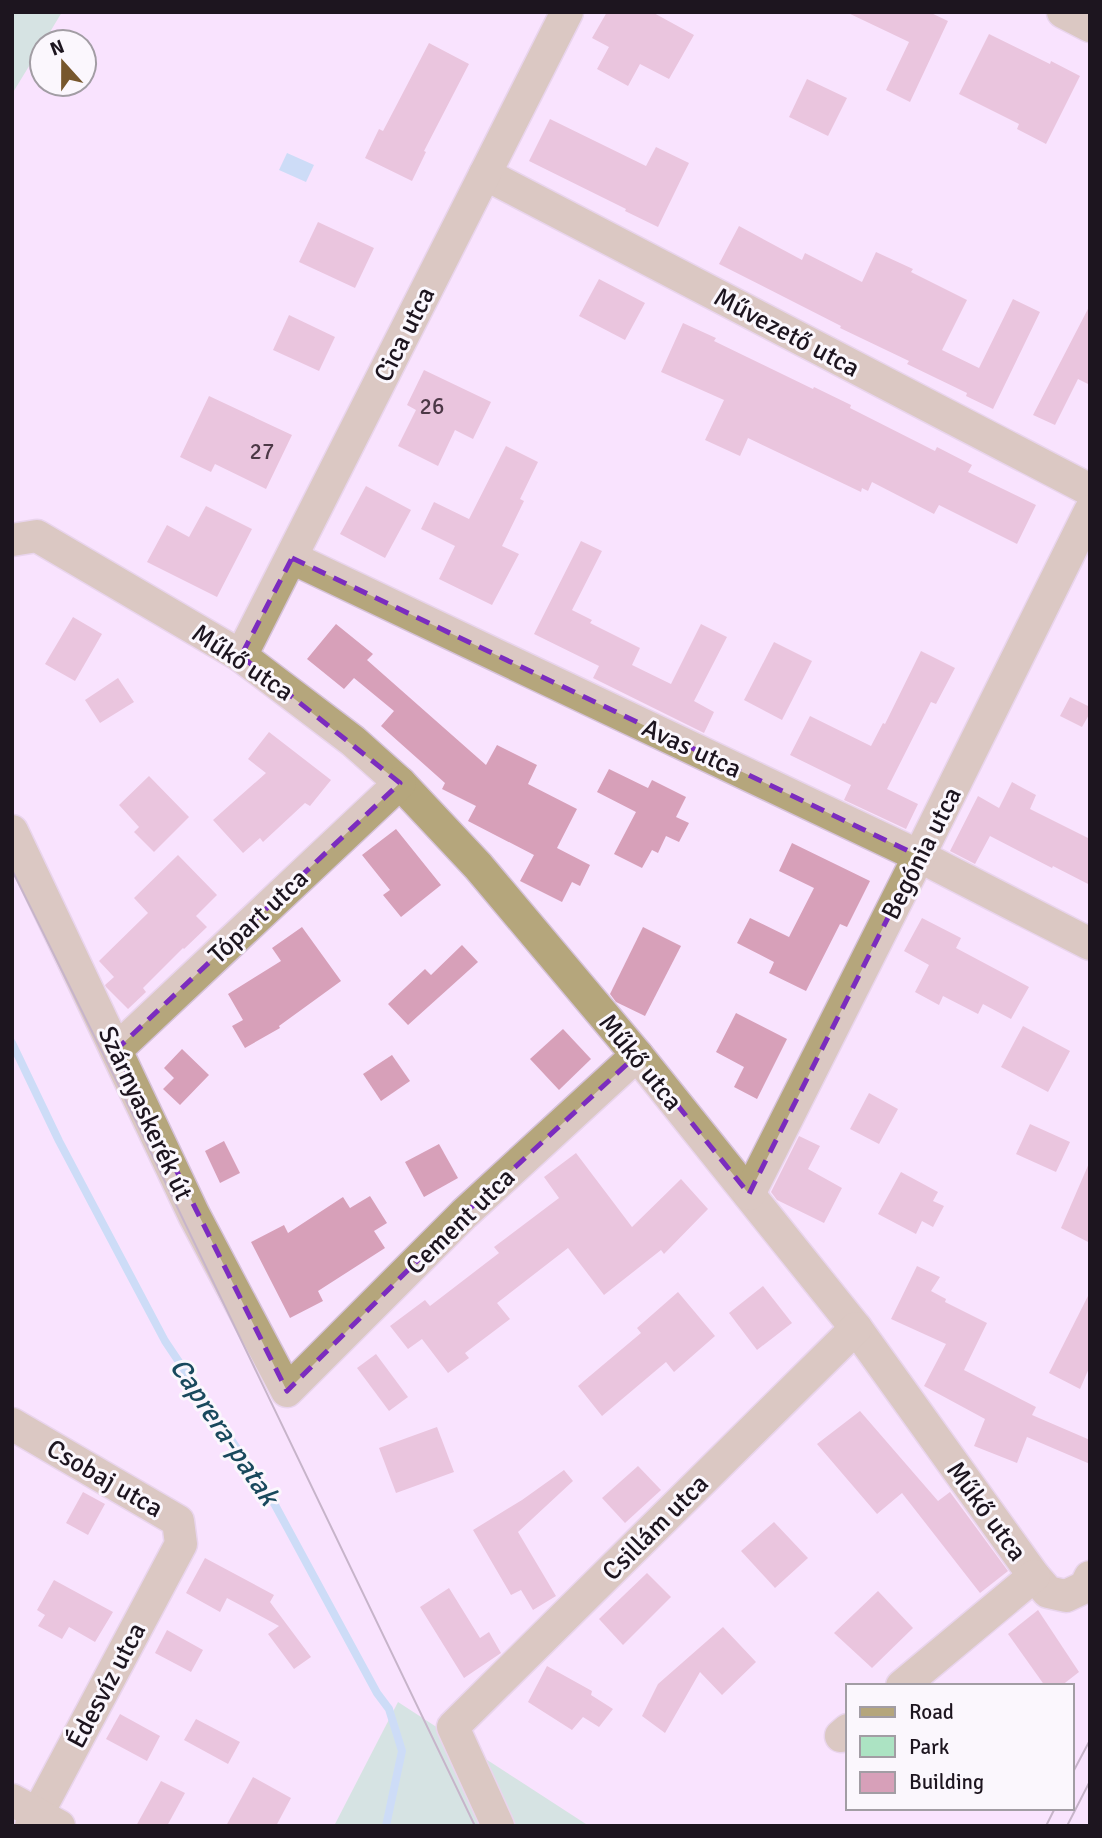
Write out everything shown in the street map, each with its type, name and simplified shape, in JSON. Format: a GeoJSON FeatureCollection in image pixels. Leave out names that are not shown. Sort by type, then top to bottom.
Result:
{"type":"FeatureCollection","features":[{"type":"Feature","properties":{"kind":"street","name":"Cica utca"},"geometry":{"type":"LineString","coordinates":[[241,656],[567,12]]}},
{"type":"Feature","properties":{"kind":"street"},"geometry":{"type":"LineString","coordinates":[[1063,12],[1090,26]]}},
{"type":"Feature","properties":{"kind":"street","name":"Művezető utca"},"geometry":{"type":"LineString","coordinates":[[485,174],[1090,490]]}},
{"type":"Feature","properties":{"kind":"street","name":"Begónia utca"},"geometry":{"type":"LineString","coordinates":[[749,1194],[1090,511]]}},
{"type":"Feature","properties":{"kind":"street","name":"Műkő utca"},"geometry":{"type":"LineString","coordinates":[[12,540],[37,536],[241,656],[353,741],[400,783],[478,866],[637,1055],[749,1194],[856,1328],[1034,1576],[1048,1592],[1078,1587]]}},
{"type":"Feature","properties":{"kind":"street","name":"Avas utca"},"geometry":{"type":"LineString","coordinates":[[292,558],[919,856],[1090,944]]}},
{"type":"Feature","properties":{"kind":"street","name":"Tópart utca"},"geometry":{"type":"LineString","coordinates":[[116,1050],[400,783]]}},
{"type":"Feature","properties":{"kind":"street","name":"Szárnyaskerék út"},"geometry":{"type":"LineString","coordinates":[[12,831],[194,1215],[287,1391]]}},
{"type":"Feature","properties":{"kind":"street","name":"Cement utca"},"geometry":{"type":"LineString","coordinates":[[287,1391],[464,1214],[637,1055]]}},
{"type":"Feature","properties":{"kind":"street","name":"Csillám utca"},"geometry":{"type":"LineString","coordinates":[[498,1826],[453,1727],[856,1328]]}},
{"type":"Feature","properties":{"kind":"street","name":"Csobaj utca"},"geometry":{"type":"LineString","coordinates":[[12,1424],[178,1521],[181,1544]]}},
{"type":"Feature","properties":{"kind":"street","name":"Édesvíz utca"},"geometry":{"type":"LineString","coordinates":[[35,1816],[181,1544]]}},
{"type":"Feature","properties":{"kind":"street"},"geometry":{"type":"LineString","coordinates":[[904,1684],[1034,1576]]}},
{"type":"Feature","properties":{"kind":"highlighted area"},"geometry":{"type":"Polygon","coordinates":[[[292,558],[919,856],[749,1194],[637,1055],[464,1214],[287,1391],[116,1050],[400,783],[241,656],[292,558]]]}},
{"type":"Feature","properties":{"kind":"green space"},"geometry":{"type":"Polygon","coordinates":[[[12,12],[62,12],[52,28],[28,28],[28,68],[12,94],[12,12]]]}},
{"type":"Feature","properties":{"kind":"green space"},"geometry":{"type":"Polygon","coordinates":[[[398,1702],[589,1826],[334,1826],[398,1702]]]}},
{"type":"Feature","properties":{"kind":"water"},"geometry":{"type":"Polygon","coordinates":[[[287,153],[314,165],[306,182],[279,170],[287,153]]]}},
{"type":"Feature","properties":{"kind":"building"},"geometry":{"type":"Polygon","coordinates":[[[607,12],[652,12],[694,35],[669,79],[640,64],[628,86],[597,69],[609,47],[592,38],[607,12]]]}},
{"type":"Feature","properties":{"kind":"building"},"geometry":{"type":"Polygon","coordinates":[[[846,12],[929,12],[948,21],[910,102],[886,90],[909,42],[846,12]]]}},
{"type":"Feature","properties":{"kind":"building"},"geometry":{"type":"Polygon","coordinates":[[[989,34],[1080,76],[1046,144],[1017,129],[1019,124],[959,94],[989,34]]]}},
{"type":"Feature","properties":{"kind":"building"},"geometry":{"type":"Polygon","coordinates":[[[429,43],[469,64],[424,151],[426,152],[412,181],[365,158],[379,129],[383,131],[429,43]]]}},
{"type":"Feature","properties":{"kind":"building"},"geometry":{"type":"Polygon","coordinates":[[[807,79],[847,98],[828,136],[789,117],[807,79]]]}},
{"type":"Feature","properties":{"kind":"building"},"geometry":{"type":"Polygon","coordinates":[[[550,119],[646,166],[656,147],[689,163],[658,227],[529,161],[550,119]]]}},
{"type":"Feature","properties":{"kind":"building"},"geometry":{"type":"Polygon","coordinates":[[[318,222],[374,248],[355,288],[299,262],[318,222]]]}},
{"type":"Feature","properties":{"kind":"building"},"geometry":{"type":"Polygon","coordinates":[[[739,226],[802,260],[805,253],[862,282],[876,252],[913,269],[911,272],[967,300],[942,350],[979,368],[1013,299],[1040,312],[993,409],[966,396],[967,393],[907,364],[909,361],[719,264],[739,226]]]}},
{"type":"Feature","properties":{"kind":"building"},"geometry":{"type":"Polygon","coordinates":[[[599,279],[645,303],[625,340],[579,316],[599,279]]]}},
{"type":"Feature","properties":{"kind":"building"},"geometry":{"type":"Polygon","coordinates":[[[1090,305],[1090,385],[1078,379],[1055,425],[1033,415],[1090,305]]]}},
{"type":"Feature","properties":{"kind":"building"},"geometry":{"type":"Polygon","coordinates":[[[289,315],[335,337],[319,371],[273,350],[289,315]]]}},
{"type":"Feature","properties":{"kind":"building"},"geometry":{"type":"Polygon","coordinates":[[[683,323],[716,338],[714,341],[851,405],[850,408],[935,451],[937,447],[972,465],[968,472],[1036,505],[1017,544],[939,505],[934,514],[872,482],[868,491],[862,488],[861,492],[748,438],[740,456],[705,440],[724,400],[661,372],[683,323]]]}},
{"type":"Feature","properties":{"kind":"building"},"geometry":{"type":"Polygon","coordinates":[[[424,370],[491,402],[473,439],[455,430],[438,466],[398,446],[416,410],[407,405],[424,370]]]}},
{"type":"Feature","properties":{"kind":"building"},"geometry":{"type":"Polygon","coordinates":[[[209,396],[292,435],[266,489],[215,464],[211,472],[180,457],[209,396]]]}},
{"type":"Feature","properties":{"kind":"building"},"geometry":{"type":"Polygon","coordinates":[[[506,446],[538,462],[520,499],[524,501],[502,546],[519,554],[492,605],[439,579],[455,546],[421,529],[434,502],[469,519],[506,446]]]}},
{"type":"Feature","properties":{"kind":"building"},"geometry":{"type":"Polygon","coordinates":[[[366,486],[411,510],[385,558],[340,534],[366,486]]]}},
{"type":"Feature","properties":{"kind":"building"},"geometry":{"type":"Polygon","coordinates":[[[206,506],[252,529],[217,597],[147,562],[167,525],[189,537],[206,506]]]}},
{"type":"Feature","properties":{"kind":"building"},"geometry":{"type":"Polygon","coordinates":[[[581,541],[602,551],[572,610],[592,620],[590,623],[640,648],[632,665],[671,684],[701,624],[727,637],[694,701],[714,712],[704,733],[593,678],[599,666],[534,634],[581,541]]]}},
{"type":"Feature","properties":{"kind":"building"},"geometry":{"type":"Polygon","coordinates":[[[73,617],[102,634],[75,681],[45,664],[73,617]]]}},
{"type":"Feature","properties":{"kind":"building"},"geometry":{"type":"Polygon","coordinates":[[[336,624],[373,654],[367,660],[486,765],[497,745],[537,765],[528,784],[577,809],[557,848],[590,865],[580,886],[572,882],[562,902],[520,881],[534,855],[468,821],[476,806],[442,789],[445,783],[381,726],[394,711],[354,678],[344,689],[307,659],[336,624]]]}},
{"type":"Feature","properties":{"kind":"building"},"geometry":{"type":"Polygon","coordinates":[[[774,642],[812,661],[782,720],[744,700],[774,642]]]}},
{"type":"Feature","properties":{"kind":"building"},"geometry":{"type":"Polygon","coordinates":[[[921,651],[955,668],[936,704],[931,702],[887,789],[918,804],[906,829],[844,800],[851,785],[790,755],[810,716],[871,746],[883,723],[885,724],[921,651]]]}},
{"type":"Feature","properties":{"kind":"building"},"geometry":{"type":"Polygon","coordinates":[[[118,678],[134,702],[100,723],[85,700],[118,678]]]}},
{"type":"Feature","properties":{"kind":"building"},"geometry":{"type":"Polygon","coordinates":[[[1070,697],[1090,707],[1090,713],[1082,727],[1060,716],[1070,697]]]}},
{"type":"Feature","properties":{"kind":"building"},"geometry":{"type":"Polygon","coordinates":[[[269,732],[331,780],[310,806],[305,803],[263,842],[260,838],[243,853],[213,820],[266,773],[248,759],[269,732]]]}},
{"type":"Feature","properties":{"kind":"building"},"geometry":{"type":"Polygon","coordinates":[[[609,769],[648,788],[652,780],[686,797],[676,817],[689,823],[679,842],[666,836],[658,853],[652,850],[642,868],[614,854],[636,812],[597,792],[609,769]]]}},
{"type":"Feature","properties":{"kind":"building"},"geometry":{"type":"Polygon","coordinates":[[[149,776],[189,817],[154,852],[134,832],[139,827],[119,805],[149,776]]]}},
{"type":"Feature","properties":{"kind":"building"},"geometry":{"type":"Polygon","coordinates":[[[1012,782],[1036,795],[1030,809],[1090,839],[1090,885],[990,836],[975,864],[950,851],[978,796],[999,808],[1012,782]]]}},
{"type":"Feature","properties":{"kind":"building"},"geometry":{"type":"Polygon","coordinates":[[[396,829],[441,885],[401,917],[383,895],[390,890],[362,855],[396,829]]]}},
{"type":"Feature","properties":{"kind":"building"},"geometry":{"type":"Polygon","coordinates":[[[792,843],[870,881],[847,927],[840,924],[806,991],[769,973],[774,962],[737,943],[750,918],[789,937],[814,888],[779,871],[792,843]]]}},
{"type":"Feature","properties":{"kind":"building"},"geometry":{"type":"Polygon","coordinates":[[[178,855],[217,895],[196,916],[207,927],[143,988],[146,992],[128,1009],[106,987],[114,977],[99,961],[148,913],[134,898],[178,855]]]}},
{"type":"Feature","properties":{"kind":"building"},"geometry":{"type":"Polygon","coordinates":[[[922,918],[961,938],[956,948],[1029,987],[1011,1019],[983,1004],[978,1014],[943,996],[939,1005],[915,992],[929,965],[904,951],[922,918]]]}},
{"type":"Feature","properties":{"kind":"building"},"geometry":{"type":"Polygon","coordinates":[[[302,927],[341,981],[279,1026],[280,1028],[245,1048],[232,1026],[243,1020],[228,994],[281,961],[272,948],[302,927]]]}},
{"type":"Feature","properties":{"kind":"building"},"geometry":{"type":"Polygon","coordinates":[[[643,927],[681,946],[645,1016],[616,1002],[610,994],[643,927]]]}},
{"type":"Feature","properties":{"kind":"building"},"geometry":{"type":"Polygon","coordinates":[[[462,945],[478,962],[408,1025],[388,1004],[425,969],[431,975],[462,945]]]}},
{"type":"Feature","properties":{"kind":"building"},"geometry":{"type":"Polygon","coordinates":[[[736,1013],[787,1039],[757,1099],[734,1087],[744,1067],[716,1052],[736,1013]]]}},
{"type":"Feature","properties":{"kind":"building"},"geometry":{"type":"Polygon","coordinates":[[[1023,1026],[1070,1051],[1048,1092],[1001,1067],[1023,1026]]]}},
{"type":"Feature","properties":{"kind":"building"},"geometry":{"type":"Polygon","coordinates":[[[563,1029],[591,1059],[559,1090],[530,1059],[563,1029]]]}},
{"type":"Feature","properties":{"kind":"building"},"geometry":{"type":"Polygon","coordinates":[[[182,1049],[209,1075],[180,1105],[163,1089],[174,1078],[164,1068],[182,1049]]]}},
{"type":"Feature","properties":{"kind":"building"},"geometry":{"type":"Polygon","coordinates":[[[392,1055],[410,1081],[381,1101],[363,1074],[392,1055]]]}},
{"type":"Feature","properties":{"kind":"building"},"geometry":{"type":"Polygon","coordinates":[[[869,1093],[898,1109],[879,1144],[850,1129],[869,1093]]]}},
{"type":"Feature","properties":{"kind":"building"},"geometry":{"type":"Polygon","coordinates":[[[1030,1124],[1070,1142],[1056,1172],[1016,1154],[1030,1124]]]}},
{"type":"Feature","properties":{"kind":"building"},"geometry":{"type":"Polygon","coordinates":[[[799,1136],[820,1146],[808,1169],[842,1188],[824,1223],[777,1200],[771,1192],[799,1136]]]}},
{"type":"Feature","properties":{"kind":"building"},"geometry":{"type":"Polygon","coordinates":[[[224,1141],[240,1173],[220,1183],[205,1151],[224,1141]]]}},
{"type":"Feature","properties":{"kind":"building"},"geometry":{"type":"Polygon","coordinates":[[[439,1144],[458,1178],[424,1197],[405,1162],[439,1144]]]}},
{"type":"Feature","properties":{"kind":"building"},"geometry":{"type":"Polygon","coordinates":[[[576,1153],[632,1227],[681,1179],[708,1209],[664,1254],[661,1250],[604,1295],[568,1248],[497,1303],[510,1319],[465,1353],[469,1358],[448,1373],[422,1339],[408,1349],[390,1326],[425,1300],[430,1306],[499,1253],[494,1247],[559,1198],[544,1177],[576,1153]]]}},
{"type":"Feature","properties":{"kind":"building"},"geometry":{"type":"Polygon","coordinates":[[[1090,1161],[1090,1243],[1061,1228],[1090,1161]]]}},
{"type":"Feature","properties":{"kind":"building"},"geometry":{"type":"Polygon","coordinates":[[[901,1172],[938,1192],[933,1201],[944,1206],[933,1227],[922,1221],[916,1234],[878,1214],[901,1172]]]}},
{"type":"Feature","properties":{"kind":"building"},"geometry":{"type":"Polygon","coordinates":[[[370,1196],[387,1223],[374,1231],[385,1248],[318,1291],[323,1301],[290,1318],[251,1242],[284,1225],[288,1233],[343,1197],[350,1208],[370,1196]]]}},
{"type":"Feature","properties":{"kind":"building"},"geometry":{"type":"Polygon","coordinates":[[[917,1266],[940,1277],[931,1291],[946,1299],[945,1302],[987,1323],[964,1370],[1036,1407],[1032,1415],[1090,1440],[1090,1464],[1027,1437],[1017,1463],[974,1446],[985,1419],[924,1386],[946,1344],[891,1319],[917,1266]]]}},
{"type":"Feature","properties":{"kind":"building"},"geometry":{"type":"Polygon","coordinates":[[[763,1286],[792,1323],[757,1350],[729,1313],[763,1286]]]}},
{"type":"Feature","properties":{"kind":"building"},"geometry":{"type":"Polygon","coordinates":[[[678,1292],[715,1336],[674,1372],[666,1362],[602,1416],[578,1386],[641,1333],[637,1328],[678,1292]]]}},
{"type":"Feature","properties":{"kind":"building"},"geometry":{"type":"Polygon","coordinates":[[[1090,1292],[1090,1366],[1080,1389],[1049,1373],[1090,1292]]]}},
{"type":"Feature","properties":{"kind":"building"},"geometry":{"type":"Polygon","coordinates":[[[376,1354],[408,1397],[389,1411],[357,1368],[376,1354]]]}},
{"type":"Feature","properties":{"kind":"building"},"geometry":{"type":"Polygon","coordinates":[[[860,1411],[938,1501],[950,1492],[1008,1571],[980,1593],[902,1493],[877,1514],[817,1444],[860,1411]]]}},
{"type":"Feature","properties":{"kind":"building"},"geometry":{"type":"Polygon","coordinates":[[[437,1427],[454,1472],[396,1493],[379,1448],[437,1427]]]}},
{"type":"Feature","properties":{"kind":"building"},"geometry":{"type":"Polygon","coordinates":[[[638,1466],[661,1490],[625,1523],[602,1498],[638,1466]]]}},
{"type":"Feature","properties":{"kind":"building"},"geometry":{"type":"Polygon","coordinates":[[[564,1470],[573,1481],[518,1532],[556,1596],[533,1610],[521,1590],[511,1595],[473,1530],[564,1470]]]}},
{"type":"Feature","properties":{"kind":"building"},"geometry":{"type":"Polygon","coordinates":[[[83,1492],[105,1504],[88,1535],[66,1523],[83,1492]]]}},
{"type":"Feature","properties":{"kind":"building"},"geometry":{"type":"Polygon","coordinates":[[[774,1522],[808,1558],[775,1588],[741,1551],[774,1522]]]}},
{"type":"Feature","properties":{"kind":"building"},"geometry":{"type":"Polygon","coordinates":[[[205,1558],[274,1595],[270,1602],[311,1657],[294,1669],[268,1634],[279,1626],[227,1598],[220,1612],[186,1593],[205,1558]]]}},
{"type":"Feature","properties":{"kind":"building"},"geometry":{"type":"Polygon","coordinates":[[[647,1573],[671,1597],[623,1645],[599,1619],[647,1573]]]}},
{"type":"Feature","properties":{"kind":"building"},"geometry":{"type":"Polygon","coordinates":[[[54,1580],[113,1612],[95,1642],[69,1627],[62,1639],[38,1626],[45,1615],[37,1610],[54,1580]]]}},
{"type":"Feature","properties":{"kind":"building"},"geometry":{"type":"Polygon","coordinates":[[[449,1588],[480,1638],[489,1632],[501,1653],[464,1678],[420,1607],[449,1588]]]}},
{"type":"Feature","properties":{"kind":"building"},"geometry":{"type":"Polygon","coordinates":[[[878,1591],[913,1628],[872,1668],[834,1633],[878,1591]]]}},
{"type":"Feature","properties":{"kind":"building"},"geometry":{"type":"Polygon","coordinates":[[[1038,1610],[1079,1672],[1064,1684],[1044,1684],[1008,1634],[1038,1610]]]}},
{"type":"Feature","properties":{"kind":"building"},"geometry":{"type":"Polygon","coordinates":[[[723,1627],[756,1662],[722,1695],[700,1672],[665,1733],[642,1716],[658,1684],[723,1627]]]}},
{"type":"Feature","properties":{"kind":"building"},"geometry":{"type":"Polygon","coordinates":[[[167,1630],[203,1650],[191,1672],[155,1653],[167,1630]]]}},
{"type":"Feature","properties":{"kind":"building"},"geometry":{"type":"Polygon","coordinates":[[[547,1666],[592,1691],[591,1695],[613,1709],[599,1727],[583,1717],[572,1730],[528,1702],[547,1666]]]}},
{"type":"Feature","properties":{"kind":"building"},"geometry":{"type":"Polygon","coordinates":[[[120,1714],[160,1736],[147,1761],[106,1739],[120,1714]]]}},
{"type":"Feature","properties":{"kind":"building"},"geometry":{"type":"Polygon","coordinates":[[[196,1719],[240,1742],[228,1764],[184,1740],[196,1719]]]}},
{"type":"Feature","properties":{"kind":"building"},"geometry":{"type":"Polygon","coordinates":[[[253,1777],[291,1798],[276,1826],[226,1826],[253,1777]]]}},
{"type":"Feature","properties":{"kind":"building"},"geometry":{"type":"Polygon","coordinates":[[[161,1781],[185,1793],[167,1826],[136,1826],[161,1781]]]}},
{"type":"Feature","properties":{"kind":"waterway","name":"Caprera-patak"},"geometry":{"type":"LineString","coordinates":[[12,1043],[59,1141],[165,1341],[275,1505],[377,1693],[389,1709],[402,1751],[386,1826]]}},
{"type":"Feature","properties":{"kind":"tram line"},"geometry":{"type":"LineString","coordinates":[[12,870],[475,1826]]}},
{"type":"Feature","properties":{"kind":"tram line"},"geometry":{"type":"LineString","coordinates":[[1074,1770],[1090,1740]]}},
{"type":"Feature","properties":{"kind":"tram line"},"geometry":{"type":"LineString","coordinates":[[1067,1826],[1090,1781]]}},
{"type":"Feature","properties":{"kind":"tram line"},"geometry":{"type":"LineString","coordinates":[[1046,1826],[1054,1810]]}}]}
